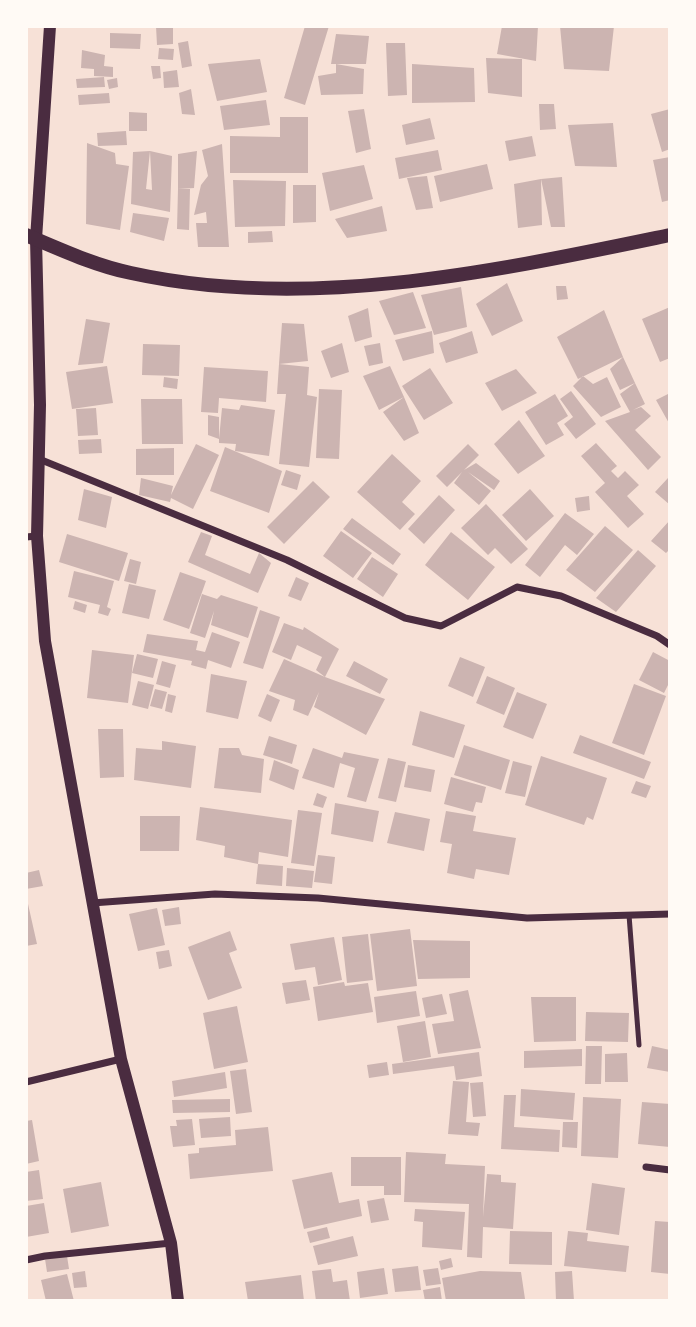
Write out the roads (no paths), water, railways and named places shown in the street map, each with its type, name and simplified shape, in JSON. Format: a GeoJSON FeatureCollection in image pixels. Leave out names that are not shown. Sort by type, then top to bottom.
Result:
{"type":"FeatureCollection","features":[{"type":"Feature","properties":{"kind":"main road"},"geometry":{"type":"LineString","coordinates":[[31,237],[128,273],[225,285],[295,289],[465,273],[670,235]]}},
{"type":"Feature","properties":{"kind":"street"},"geometry":{"type":"LineString","coordinates":[[50,26],[31,237],[39,459],[32,536],[45,640],[91,903],[121,1059],[172,1243],[178,1301]]}},
{"type":"Feature","properties":{"kind":"street"},"geometry":{"type":"LineString","coordinates":[[39,459],[287,560],[405,618],[441,626],[517,587],[561,596],[657,636],[670,645]]}},
{"type":"Feature","properties":{"kind":"street"},"geometry":{"type":"LineString","coordinates":[[91,903],[215,894],[318,898],[527,918],[670,914]]}},
{"type":"Feature","properties":{"kind":"street"},"geometry":{"type":"LineString","coordinates":[[26,1082],[121,1059]]}},
{"type":"Feature","properties":{"kind":"street"},"geometry":{"type":"LineString","coordinates":[[646,1167],[670,1170]]}},
{"type":"Feature","properties":{"kind":"street"},"geometry":{"type":"LineString","coordinates":[[26,1261],[45,1256],[172,1243]]}},
{"type":"Feature","properties":{"kind":"lane"},"geometry":{"type":"LineString","coordinates":[[629,915],[639,1045]]}}]}
